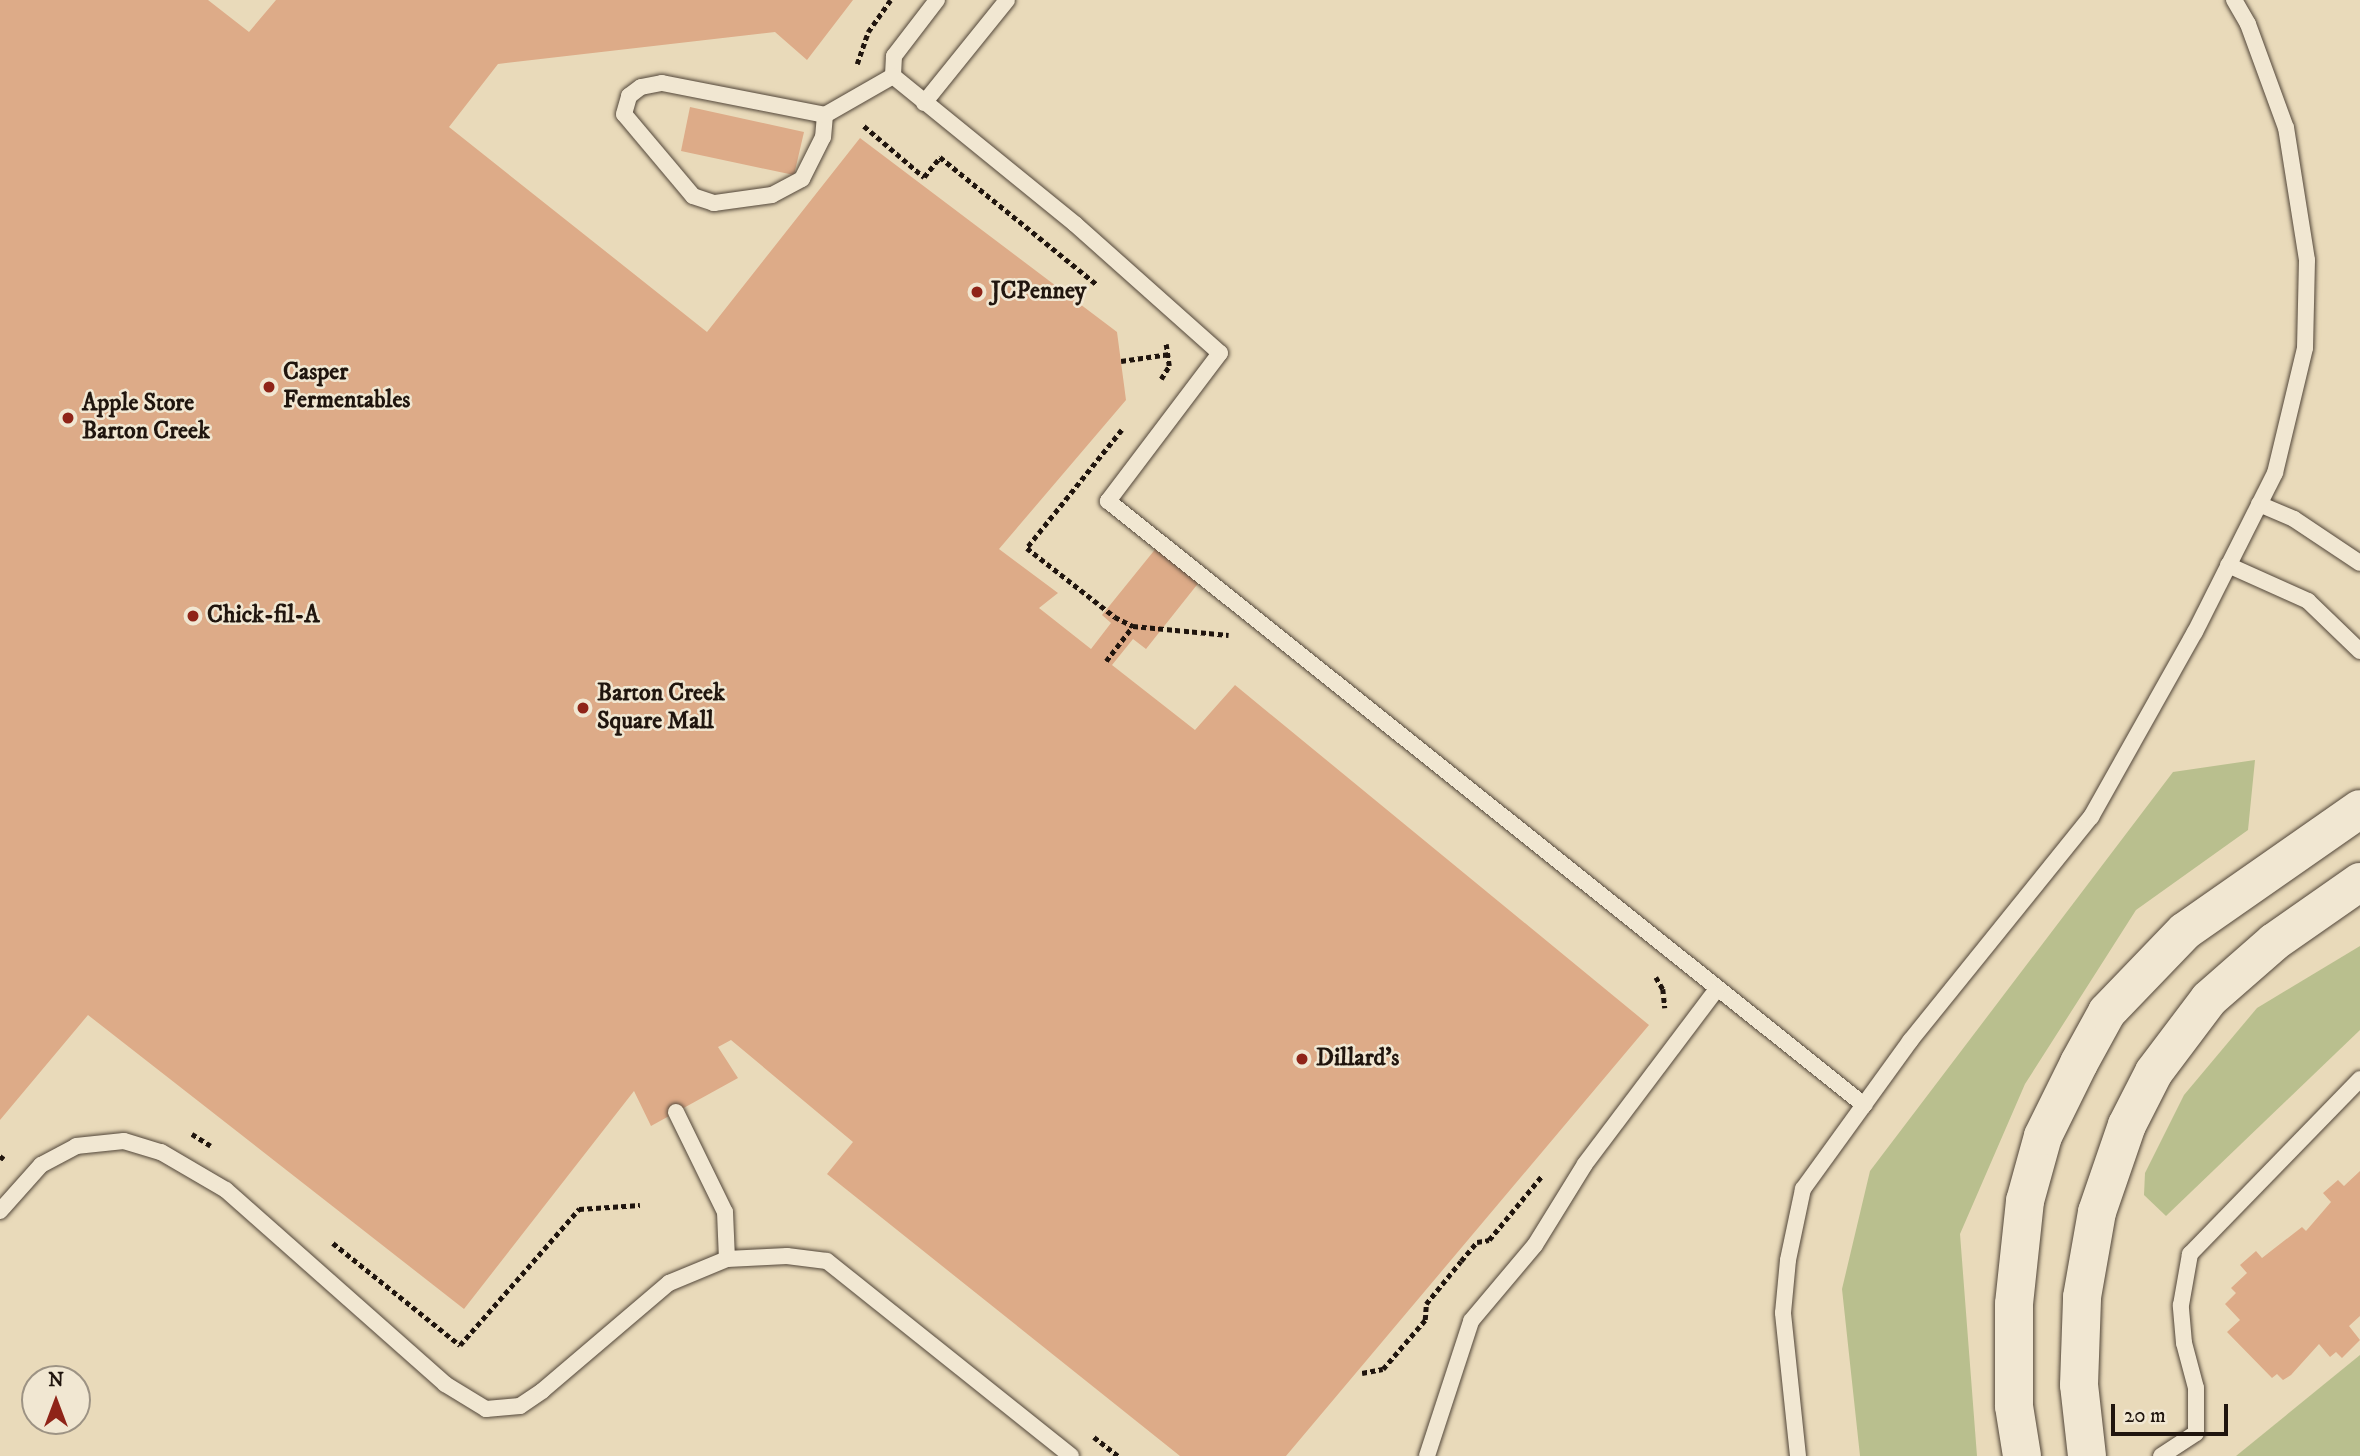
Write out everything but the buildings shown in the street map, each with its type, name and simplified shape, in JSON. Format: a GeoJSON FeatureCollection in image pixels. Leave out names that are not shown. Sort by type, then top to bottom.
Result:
{"type":"FeatureCollection","features":[{"type":"Feature","properties":{"kind":"street"},"geometry":{"type":"LineString","coordinates":[[2022,1456],[2014,1406],[2014,1304],[2025,1201],[2043,1136],[2079,1063],[2107,1012],[2185,931],[2360,809]]}},
{"type":"Feature","properties":{"kind":"street"},"geometry":{"type":"LineString","coordinates":[[2087,1456],[2079,1385],[2082,1297],[2097,1212],[2127,1125],[2154,1072],[2209,999],[2274,942],[2360,882]]}},
{"type":"Feature","properties":{"kind":"lane"},"geometry":{"type":"LineString","coordinates":[[893,76],[894,56],[937,0]]}},
{"type":"Feature","properties":{"kind":"lane"},"geometry":{"type":"LineString","coordinates":[[925,103],[1007,0]]}},
{"type":"Feature","properties":{"kind":"lane"},"geometry":{"type":"LineString","coordinates":[[1798,1456],[1784,1325],[1788,1260],[1803,1189],[1864,1105],[2091,817],[2275,473],[2305,348],[2307,260],[2286,128],[2248,24],[2234,0]]}},
{"type":"Feature","properties":{"kind":"lane"},"geometry":{"type":"LineString","coordinates":[[893,76],[1075,224],[1220,353],[1108,501],[1864,1105]]}},
{"type":"Feature","properties":{"kind":"lane"},"geometry":{"type":"LineString","coordinates":[[825,115],[823,138],[802,179],[772,195],[714,203],[693,196],[624,114],[629,96],[641,87],[662,83],[825,115],[893,76]]}},
{"type":"Feature","properties":{"kind":"lane"},"geometry":{"type":"LineString","coordinates":[[2259,504],[2294,519],[2360,563]]}},
{"type":"Feature","properties":{"kind":"lane"},"geometry":{"type":"LineString","coordinates":[[2228,565],[2308,601],[2360,651]]}},
{"type":"Feature","properties":{"kind":"lane"},"geometry":{"type":"LineString","coordinates":[[1427,1456],[1471,1321],[1535,1245],[1585,1164],[1717,989]]}},
{"type":"Feature","properties":{"kind":"lane"},"geometry":{"type":"LineString","coordinates":[[2161,1456],[2196,1433],[2196,1388],[2184,1343],[2181,1305],[2190,1254],[2360,1079]]}},
{"type":"Feature","properties":{"kind":"lane"},"geometry":{"type":"LineString","coordinates":[[676,1112],[725,1212],[727,1259]]}},
{"type":"Feature","properties":{"kind":"lane"},"geometry":{"type":"LineString","coordinates":[[0,1211],[41,1165],[76,1146],[124,1141],[161,1152],[226,1190],[445,1384],[486,1409],[520,1406],[669,1283],[727,1259],[786,1256],[827,1261],[1071,1456]]}},
{"type":"Feature","properties":{"kind":"path"},"geometry":{"type":"LineString","coordinates":[[852,74],[868,32],[890,0]]}},
{"type":"Feature","properties":{"kind":"path"},"geometry":{"type":"LineString","coordinates":[[872,115],[863,126],[925,177],[940,157],[1107,294]]}},
{"type":"Feature","properties":{"kind":"path"},"geometry":{"type":"LineString","coordinates":[[1157,386],[1168,366],[1169,354],[1158,334]]}},
{"type":"Feature","properties":{"kind":"path"},"geometry":{"type":"LineString","coordinates":[[1121,361],[1169,354]]}},
{"type":"Feature","properties":{"kind":"path"},"geometry":{"type":"LineString","coordinates":[[1129,421],[1027,548],[1115,617],[1133,626],[1236,636]]}},
{"type":"Feature","properties":{"kind":"path"},"geometry":{"type":"LineString","coordinates":[[1106,661],[1133,626]]}},
{"type":"Feature","properties":{"kind":"path"},"geometry":{"type":"LineString","coordinates":[[1647,970],[1664,989],[1664,1016]]}},
{"type":"Feature","properties":{"kind":"path"},"geometry":{"type":"LineString","coordinates":[[183,1130],[215,1149]]}},
{"type":"Feature","properties":{"kind":"path"},"geometry":{"type":"LineString","coordinates":[[1,1160],[11,1152]]}},
{"type":"Feature","properties":{"kind":"path"},"geometry":{"type":"LineString","coordinates":[[1362,1373],[1382,1369],[1425,1320],[1426,1304],[1461,1261],[1477,1242],[1489,1240],[1548,1169]]}},
{"type":"Feature","properties":{"kind":"path"},"geometry":{"type":"LineString","coordinates":[[329,1240],[460,1345],[579,1209],[640,1205]]}},
{"type":"Feature","properties":{"kind":"green space"},"geometry":{"type":"Polygon","coordinates":[[[2255,760],[2248,830],[2136,910],[2025,1084],[1960,1234],[1977,1456],[1860,1456],[1842,1289],[1870,1171],[2173,772],[2255,760]]]}},
{"type":"Feature","properties":{"kind":"green space"},"geometry":{"type":"Polygon","coordinates":[[[2360,946],[2360,1030],[2166,1216],[2144,1195],[2145,1173],[2184,1095],[2257,1008],[2360,946]]]}},
{"type":"Feature","properties":{"kind":"green space"},"geometry":{"type":"Polygon","coordinates":[[[2360,1355],[2360,1456],[2236,1456],[2360,1355]]]}},
{"type":"Feature","properties":{"kind":"place","name":"JCPenney"},"geometry":{"type":"Point","coordinates":[977,292]}},
{"type":"Feature","properties":{"kind":"place","name":"Casper Fermentables"},"geometry":{"type":"Point","coordinates":[269,387]}},
{"type":"Feature","properties":{"kind":"place","name":"Apple Store Barton Creek"},"geometry":{"type":"Point","coordinates":[68,418]}},
{"type":"Feature","properties":{"kind":"place","name":"Chick-fil-A"},"geometry":{"type":"Point","coordinates":[193,616]}},
{"type":"Feature","properties":{"kind":"place","name":"Barton Creek Square Mall"},"geometry":{"type":"Point","coordinates":[583,708]}},
{"type":"Feature","properties":{"kind":"place","name":"Dillard's"},"geometry":{"type":"Point","coordinates":[1302,1059]}}]}
